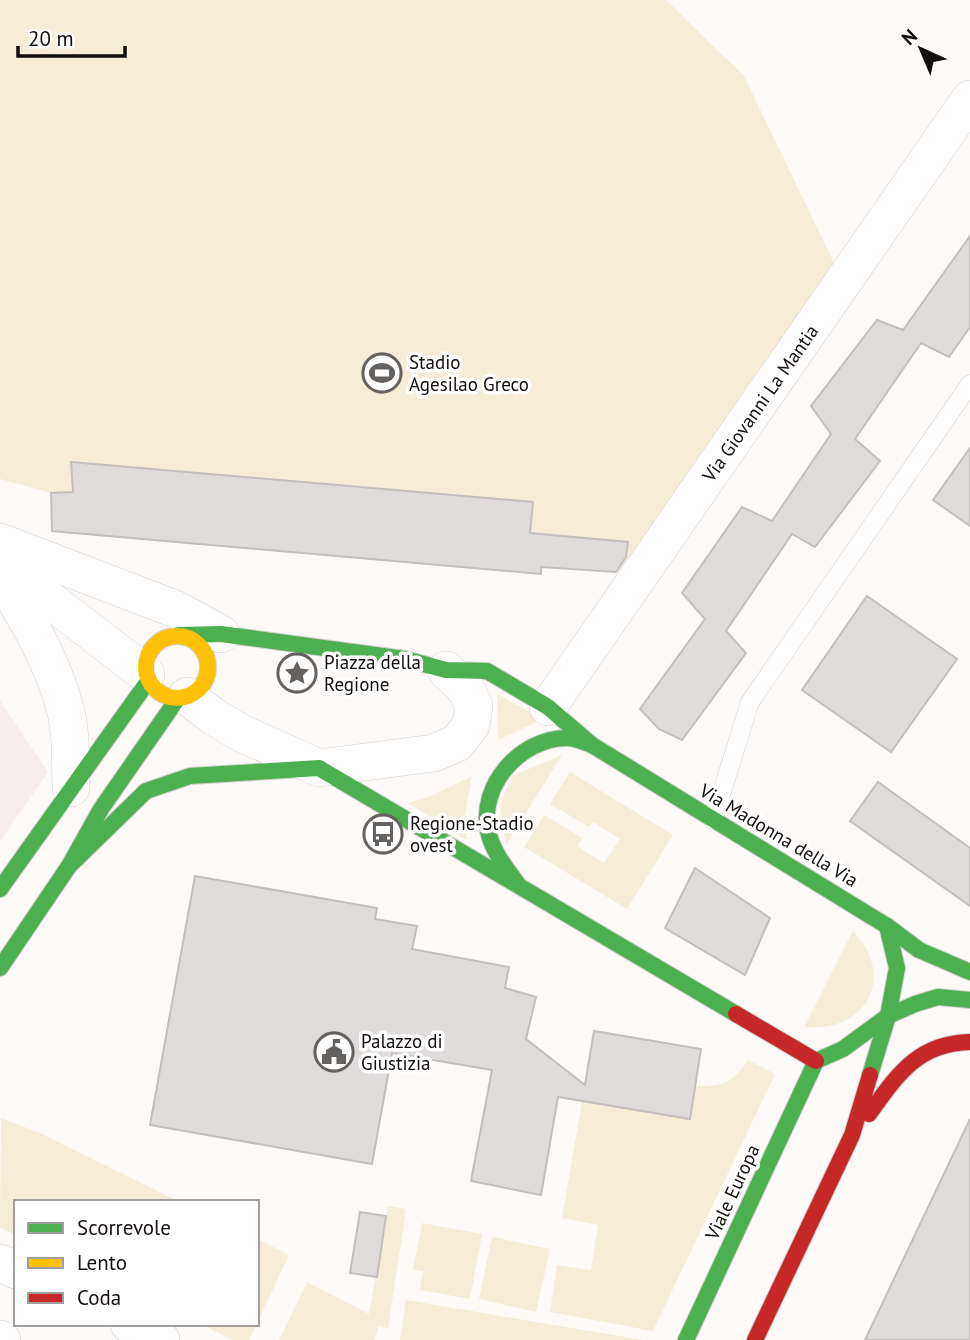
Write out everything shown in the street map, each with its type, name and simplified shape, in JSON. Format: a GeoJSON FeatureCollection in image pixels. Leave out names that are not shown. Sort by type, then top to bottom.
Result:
{"type":"FeatureCollection","features":[{"type":"Feature","properties":{"kind":"street","name":"Via Giovanni La Mantia"},"geometry":{"type":"LineString","coordinates":[[560,717],[970,99]]}},
{"type":"Feature","properties":{"kind":"street"},"geometry":{"type":"LineString","coordinates":[[0,542],[195,632],[208,662],[207,676],[200,688],[183,697],[101,809],[69,866],[0,968]]}},
{"type":"Feature","properties":{"kind":"street"},"geometry":{"type":"LineString","coordinates":[[0,569],[30,585],[148,677],[156,690],[166,696],[183,697],[241,733],[319,768],[816,1061],[843,1049],[888,1016],[915,1004],[938,997],[970,1000]]}},
{"type":"Feature","properties":{"kind":"street"},"geometry":{"type":"LineString","coordinates":[[0,575],[31,628],[51,670],[66,713],[71,789]]}},
{"type":"Feature","properties":{"kind":"street","name":"Via Madonna della Via"},"geometry":{"type":"LineString","coordinates":[[195,632],[405,659],[446,670],[487,671],[560,717],[592,745],[887,926],[919,950],[970,972]]}},
{"type":"Feature","properties":{"kind":"street"},"geometry":{"type":"LineString","coordinates":[[0,889],[148,677],[146,659],[153,646],[164,638],[195,632]]}},
{"type":"Feature","properties":{"kind":"street"},"geometry":{"type":"LineString","coordinates":[[69,866],[146,792],[190,776],[319,768],[422,755],[457,743],[471,725],[474,706],[466,690],[446,670]]}},
{"type":"Feature","properties":{"kind":"street"},"geometry":{"type":"LineString","coordinates":[[517,883],[498,857],[487,829],[488,807],[494,783],[508,763],[524,750],[543,741],[569,738],[592,745]]}},
{"type":"Feature","properties":{"kind":"street"},"geometry":{"type":"LineString","coordinates":[[755,1340],[852,1135],[888,1016],[897,968],[887,926]]}},
{"type":"Feature","properties":{"kind":"street"},"geometry":{"type":"LineString","coordinates":[[852,1135],[900,1072],[926,1049],[958,1041],[970,1042]]}},
{"type":"Feature","properties":{"kind":"street","name":"Viale Europa"},"geometry":{"type":"LineString","coordinates":[[686,1340],[816,1061]]}},
{"type":"Feature","properties":{"kind":"street"},"geometry":{"type":"LineString","coordinates":[[133,1326],[162,1340]]}},
{"type":"Feature","properties":{"kind":"lane"},"geometry":{"type":"LineString","coordinates":[[713,820],[750,702],[970,384]]}},
{"type":"Feature","properties":{"kind":"shaded area","name":"Stadio Agesilao Greco"},"geometry":{"type":"Polygon","coordinates":[[[0,0],[666,0],[744,76],[836,267],[625,573],[586,570],[588,539],[545,535],[541,574],[52,531],[51,493],[0,479],[0,0]]]}},
{"type":"Feature","properties":{"kind":"shaded area"},"geometry":{"type":"Polygon","coordinates":[[[497,694],[543,719],[498,740],[497,694]]]}},
{"type":"Feature","properties":{"kind":"shaded area"},"geometry":{"type":"Polygon","coordinates":[[[0,701],[48,772],[0,841],[0,701]]]}},
{"type":"Feature","properties":{"kind":"shaded area"},"geometry":{"type":"Polygon","coordinates":[[[562,755],[506,845],[500,804],[512,776],[562,755]]]}},
{"type":"Feature","properties":{"kind":"shaded area"},"geometry":{"type":"Polygon","coordinates":[[[570,772],[673,835],[627,909],[524,847],[544,815],[582,838],[577,846],[604,863],[620,839],[593,822],[589,827],[550,804],[570,772]]]}},
{"type":"Feature","properties":{"kind":"shaded area"},"geometry":{"type":"Polygon","coordinates":[[[472,776],[464,821],[467,840],[408,803],[431,796],[472,776]]]}},
{"type":"Feature","properties":{"kind":"shaded area"},"geometry":{"type":"Polygon","coordinates":[[[853,931],[866,949],[873,966],[873,983],[868,999],[844,1021],[826,1026],[804,1027],[853,931]]]}},
{"type":"Feature","properties":{"kind":"shaded area"},"geometry":{"type":"Polygon","coordinates":[[[748,1060],[775,1074],[653,1331],[550,1312],[557,1265],[591,1270],[598,1225],[562,1218],[582,1101],[713,1086],[732,1079],[748,1060]]]}},
{"type":"Feature","properties":{"kind":"shaded area"},"geometry":{"type":"Polygon","coordinates":[[[1,1118],[40,1133],[176,1200],[14,1200],[14,1234],[0,1228],[1,1118]]]}},
{"type":"Feature","properties":{"kind":"shaded area"},"geometry":{"type":"Polygon","coordinates":[[[388,1206],[406,1209],[388,1328],[378,1326],[375,1340],[279,1340],[307,1282],[369,1314],[388,1206]]]}},
{"type":"Feature","properties":{"kind":"shaded area"},"geometry":{"type":"Polygon","coordinates":[[[422,1223],[482,1234],[470,1299],[420,1290],[423,1271],[413,1270],[422,1223]]]}},
{"type":"Feature","properties":{"kind":"shaded area"},"geometry":{"type":"Polygon","coordinates":[[[492,1237],[550,1249],[536,1312],[479,1299],[492,1237]]]}},
{"type":"Feature","properties":{"kind":"shaded area"},"geometry":{"type":"Polygon","coordinates":[[[259,1240],[289,1255],[259,1319],[259,1240]]]}},
{"type":"Feature","properties":{"kind":"shaded area"},"geometry":{"type":"Polygon","coordinates":[[[406,1300],[643,1340],[400,1340],[406,1300]]]}},
{"type":"Feature","properties":{"kind":"shaded area"},"geometry":{"type":"Polygon","coordinates":[[[204,1326],[256,1326],[249,1340],[233,1340],[204,1326]]]}},
{"type":"Feature","properties":{"kind":"building"},"geometry":{"type":"Polygon","coordinates":[[[970,236],[970,327],[949,357],[921,343],[855,439],[880,461],[815,547],[792,534],[726,631],[746,653],[682,740],[659,729],[640,709],[705,619],[682,593],[742,507],[772,521],[831,434],[811,406],[877,320],[903,330],[970,236]]]}},
{"type":"Feature","properties":{"kind":"building"},"geometry":{"type":"Polygon","coordinates":[[[970,448],[970,526],[933,500],[970,448]]]}},
{"type":"Feature","properties":{"kind":"building"},"geometry":{"type":"Polygon","coordinates":[[[71,462],[533,502],[530,533],[628,542],[626,557],[616,572],[541,567],[541,574],[52,531],[51,493],[73,492],[71,462]]]}},
{"type":"Feature","properties":{"kind":"building"},"geometry":{"type":"Polygon","coordinates":[[[867,596],[957,659],[891,752],[802,690],[867,596]]]}},
{"type":"Feature","properties":{"kind":"building"},"geometry":{"type":"Polygon","coordinates":[[[878,782],[970,848],[970,906],[850,821],[878,782]]]}},
{"type":"Feature","properties":{"kind":"building"},"geometry":{"type":"Polygon","coordinates":[[[695,868],[770,918],[745,975],[665,928],[695,868]]]}},
{"type":"Feature","properties":{"kind":"building"},"geometry":{"type":"Polygon","coordinates":[[[195,876],[377,908],[375,919],[417,926],[412,949],[509,967],[505,988],[536,997],[526,1039],[585,1085],[594,1031],[701,1049],[690,1119],[558,1097],[541,1195],[471,1181],[492,1070],[392,1053],[372,1164],[150,1125],[195,876]]]}},
{"type":"Feature","properties":{"kind":"building"},"geometry":{"type":"Polygon","coordinates":[[[970,1119],[970,1340],[865,1340],[970,1119]]]}},
{"type":"Feature","properties":{"kind":"building"},"geometry":{"type":"Polygon","coordinates":[[[360,1212],[386,1216],[377,1277],[350,1273],[360,1212]]]}},
{"type":"Feature","properties":{"kind":"traffic: fast"},"geometry":{"type":"LineString","coordinates":[[178,635],[221,634],[405,659],[446,670],[487,671],[548,707],[592,745],[887,926],[919,950],[970,972]]}},
{"type":"Feature","properties":{"kind":"traffic: fast"},"geometry":{"type":"LineString","coordinates":[[0,889],[149,680]]}},
{"type":"Feature","properties":{"kind":"traffic: fast"},"geometry":{"type":"LineString","coordinates":[[0,968],[69,866],[101,809],[178,698]]}},
{"type":"Feature","properties":{"kind":"traffic: fast"},"geometry":{"type":"LineString","coordinates":[[517,883],[496,852],[488,831],[490,797],[497,782],[506,768],[533,746],[566,738],[592,745]]}},
{"type":"Feature","properties":{"kind":"traffic: fast"},"geometry":{"type":"LineString","coordinates":[[69,866],[146,791],[190,776],[319,768],[736,1014]]}},
{"type":"Feature","properties":{"kind":"traffic: fast"},"geometry":{"type":"LineString","coordinates":[[870,1075],[888,1016],[897,968],[887,926]]}},
{"type":"Feature","properties":{"kind":"traffic: fast"},"geometry":{"type":"LineString","coordinates":[[816,1061],[843,1049],[888,1016],[915,1004],[938,997],[970,1000]]}},
{"type":"Feature","properties":{"kind":"traffic: fast"},"geometry":{"type":"LineString","coordinates":[[686,1340],[816,1061]]}},
{"type":"Feature","properties":{"kind":"traffic: slow"},"geometry":{"type":"LineString","coordinates":[[177,636],[189,638],[199,645],[206,655],[208,667],[206,679],[199,689],[189,696],[177,698],[165,696],[155,689],[148,679],[146,667],[148,655],[155,645],[165,638],[177,636]]}},
{"type":"Feature","properties":{"kind":"traffic: jam"},"geometry":{"type":"LineString","coordinates":[[736,1014],[816,1061]]}},
{"type":"Feature","properties":{"kind":"traffic: jam"},"geometry":{"type":"LineString","coordinates":[[869,1114],[889,1086],[923,1055],[936,1048],[970,1042]]}},
{"type":"Feature","properties":{"kind":"traffic: jam"},"geometry":{"type":"LineString","coordinates":[[755,1340],[852,1135],[870,1075]]}},
{"type":"Feature","properties":{"kind":"place","name":"Stadio Agesilao Greco"},"geometry":{"type":"Point","coordinates":[382,373]}},
{"type":"Feature","properties":{"kind":"place","name":"Piazza della Regione"},"geometry":{"type":"Point","coordinates":[297,673]}},
{"type":"Feature","properties":{"kind":"place","name":"Regione-Stadio ovest"},"geometry":{"type":"Point","coordinates":[383,834]}},
{"type":"Feature","properties":{"kind":"place","name":"Palazzo di Giustizia"},"geometry":{"type":"Point","coordinates":[334,1052]}}]}
